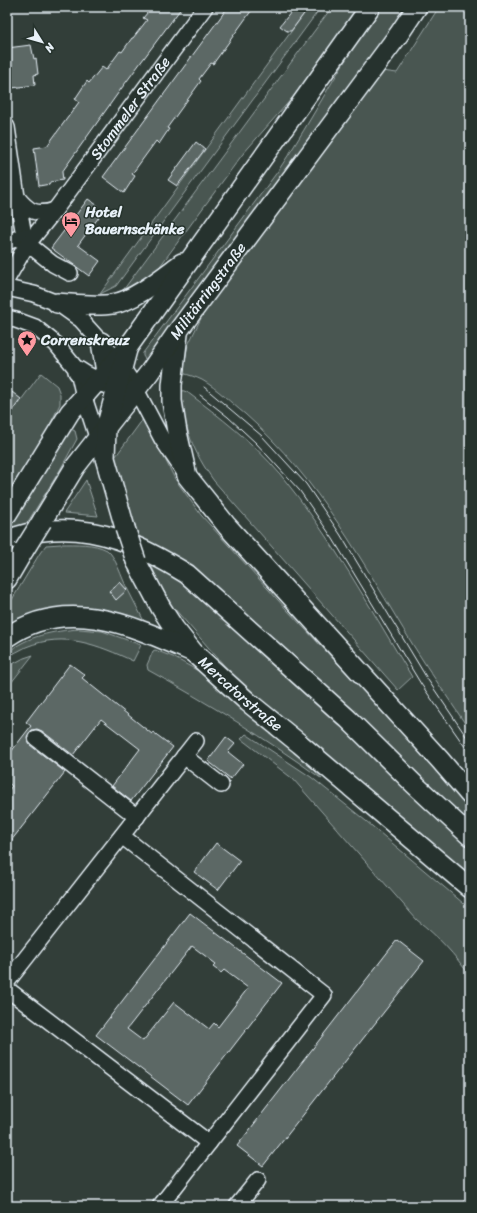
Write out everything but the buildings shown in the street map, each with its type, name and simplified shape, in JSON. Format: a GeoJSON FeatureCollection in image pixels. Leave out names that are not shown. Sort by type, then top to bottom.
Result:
{"type":"FeatureCollection","features":[{"type":"Feature","properties":{"kind":"main road"},"geometry":{"type":"LineString","coordinates":[[99,431],[102,405],[118,374],[193,256],[370,7]]}},
{"type":"Feature","properties":{"kind":"main road","name":"Militärringstraße"},"geometry":{"type":"LineString","coordinates":[[118,374],[149,373],[178,331],[417,7]]}},
{"type":"Feature","properties":{"kind":"main road"},"geometry":{"type":"LineString","coordinates":[[57,303],[98,305],[114,304],[130,298],[193,256]]}},
{"type":"Feature","properties":{"kind":"main road"},"geometry":{"type":"LineString","coordinates":[[178,331],[172,384],[172,401],[187,476],[202,492],[227,526],[470,795]]}},
{"type":"Feature","properties":{"kind":"main road"},"geometry":{"type":"LineString","coordinates":[[7,579],[99,431],[118,374],[101,342]]}},
{"type":"Feature","properties":{"kind":"main road"},"geometry":{"type":"LineString","coordinates":[[78,371],[89,378],[118,374]]}},
{"type":"Feature","properties":{"kind":"main road"},"geometry":{"type":"LineString","coordinates":[[7,514],[70,412],[84,396],[118,374]]}},
{"type":"Feature","properties":{"kind":"main road","name":"Mercatorstraße"},"geometry":{"type":"LineString","coordinates":[[99,431],[105,458],[136,561],[161,608],[194,653],[248,702],[300,744],[470,888]]}},
{"type":"Feature","properties":{"kind":"main road"},"geometry":{"type":"LineString","coordinates":[[7,540],[42,531],[70,529],[88,530],[119,538],[162,559],[187,574],[348,719],[414,784],[470,836]]}},
{"type":"Feature","properties":{"kind":"main road"},"geometry":{"type":"LineString","coordinates":[[7,637],[34,622],[52,617],[75,615],[120,624],[172,643],[194,653]]}},
{"type":"Feature","properties":{"kind":"street","name":"Stommeler Straße"},"geometry":{"type":"LineString","coordinates":[[7,279],[26,242],[55,210],[205,7]]}},
{"type":"Feature","properties":{"kind":"street"},"geometry":{"type":"LineString","coordinates":[[7,127],[16,197],[26,242],[53,264],[70,273]]}},
{"type":"Feature","properties":{"kind":"street"},"geometry":{"type":"LineString","coordinates":[[16,197],[23,205],[36,213],[45,213],[55,210]]}},
{"type":"Feature","properties":{"kind":"street"},"geometry":{"type":"LineString","coordinates":[[7,242],[26,242]]}},
{"type":"Feature","properties":{"kind":"street"},"geometry":{"type":"LineString","coordinates":[[7,288],[34,294],[57,303],[81,320],[101,342]]}},
{"type":"Feature","properties":{"kind":"street"},"geometry":{"type":"LineString","coordinates":[[7,318],[35,327],[56,344],[78,371],[84,396],[99,431]]}},
{"type":"Feature","properties":{"kind":"street"},"geometry":{"type":"LineString","coordinates":[[118,374],[187,476]]}},
{"type":"Feature","properties":{"kind":"street"},"geometry":{"type":"LineString","coordinates":[[36,738],[137,817]]}},
{"type":"Feature","properties":{"kind":"street"},"geometry":{"type":"LineString","coordinates":[[7,982],[196,741]]}},
{"type":"Feature","properties":{"kind":"street"},"geometry":{"type":"LineString","coordinates":[[184,756],[221,785]]}},
{"type":"Feature","properties":{"kind":"street"},"geometry":{"type":"LineString","coordinates":[[122,836],[324,995],[160,1206]]}},
{"type":"Feature","properties":{"kind":"street"},"geometry":{"type":"LineString","coordinates":[[7,989],[209,1144]]}},
{"type":"Feature","properties":{"kind":"street"},"geometry":{"type":"LineString","coordinates":[[237,1206],[258,1180]]}},
{"type":"Feature","properties":{"kind":"shaded area"},"geometry":{"type":"Polygon","coordinates":[[[309,7],[321,7],[116,286],[100,294],[309,7]]]}},
{"type":"Feature","properties":{"kind":"shaded area"},"geometry":{"type":"Polygon","coordinates":[[[332,7],[359,7],[293,97],[242,155],[155,273],[139,286],[121,293],[332,7]]]}},
{"type":"Feature","properties":{"kind":"shaded area"},"geometry":{"type":"Polygon","coordinates":[[[382,7],[409,7],[148,359],[145,359],[143,353],[278,171],[341,67],[382,7]]]}},
{"type":"Feature","properties":{"kind":"shaded area"},"geometry":{"type":"Polygon","coordinates":[[[439,7],[470,7],[470,731],[420,656],[338,523],[296,466],[272,439],[219,392],[202,380],[182,373],[188,345],[203,314],[382,71],[397,73],[439,7]]]}},
{"type":"Feature","properties":{"kind":"shaded area"},"geometry":{"type":"Polygon","coordinates":[[[41,373],[57,386],[60,394],[60,404],[45,435],[7,497],[7,419],[41,373]]]}},
{"type":"Feature","properties":{"kind":"shaded area"},"geometry":{"type":"Polygon","coordinates":[[[181,390],[187,392],[224,420],[259,451],[270,462],[299,498],[333,547],[412,677],[398,690],[214,481],[200,460],[190,438],[184,415],[181,390]]]}},
{"type":"Feature","properties":{"kind":"shaded area"},"geometry":{"type":"Polygon","coordinates":[[[143,419],[175,479],[201,515],[287,610],[470,803],[470,824],[178,558],[137,536],[113,460],[143,419]]]}},
{"type":"Feature","properties":{"kind":"shaded area"},"geometry":{"type":"Polygon","coordinates":[[[71,429],[75,431],[77,439],[60,470],[24,528],[9,527],[67,433],[71,429]]]}},
{"type":"Feature","properties":{"kind":"shaded area"},"geometry":{"type":"Polygon","coordinates":[[[86,480],[98,516],[64,513],[86,480]]]}},
{"type":"Feature","properties":{"kind":"shaded area"},"geometry":{"type":"Polygon","coordinates":[[[46,545],[91,545],[107,550],[116,562],[125,584],[148,629],[123,619],[7,631],[7,608],[40,553],[46,545]]]}},
{"type":"Feature","properties":{"kind":"shaded area"},"geometry":{"type":"Polygon","coordinates":[[[150,562],[178,578],[470,845],[470,878],[236,679],[173,607],[158,581],[150,562]]]}},
{"type":"Feature","properties":{"kind":"shaded area"},"geometry":{"type":"Polygon","coordinates":[[[79,629],[102,631],[141,645],[133,661],[94,645],[68,640],[40,642],[26,647],[7,657],[7,653],[23,642],[32,638],[60,631],[79,629]]]}},
{"type":"Feature","properties":{"kind":"shaded area"},"geometry":{"type":"Polygon","coordinates":[[[155,650],[173,657],[202,673],[303,757],[322,779],[237,722],[148,670],[147,665],[153,651],[155,650]]]}},
{"type":"Feature","properties":{"kind":"shaded area"},"geometry":{"type":"Polygon","coordinates":[[[33,655],[7,688],[7,667],[33,655]]]}},
{"type":"Feature","properties":{"kind":"shaded area"},"geometry":{"type":"Polygon","coordinates":[[[246,734],[311,777],[366,821],[470,909],[470,976],[446,946],[417,920],[293,779],[241,739],[246,734]]]}},
{"type":"Feature","properties":{"kind":"tram line"},"geometry":{"type":"LineString","coordinates":[[204,387],[262,436],[306,484],[340,534],[428,680],[470,742]]}},
{"type":"Feature","properties":{"kind":"tram line"},"geometry":{"type":"LineString","coordinates":[[200,395],[228,417],[256,443],[300,491],[333,539],[421,684],[470,754]]}},
{"type":"Feature","properties":{"kind":"place","name":"Hotel Bauernschänke"},"geometry":{"type":"Point","coordinates":[71,238]}},
{"type":"Feature","properties":{"kind":"place","name":"Correnskreuz"},"geometry":{"type":"Point","coordinates":[27,357]}}]}
